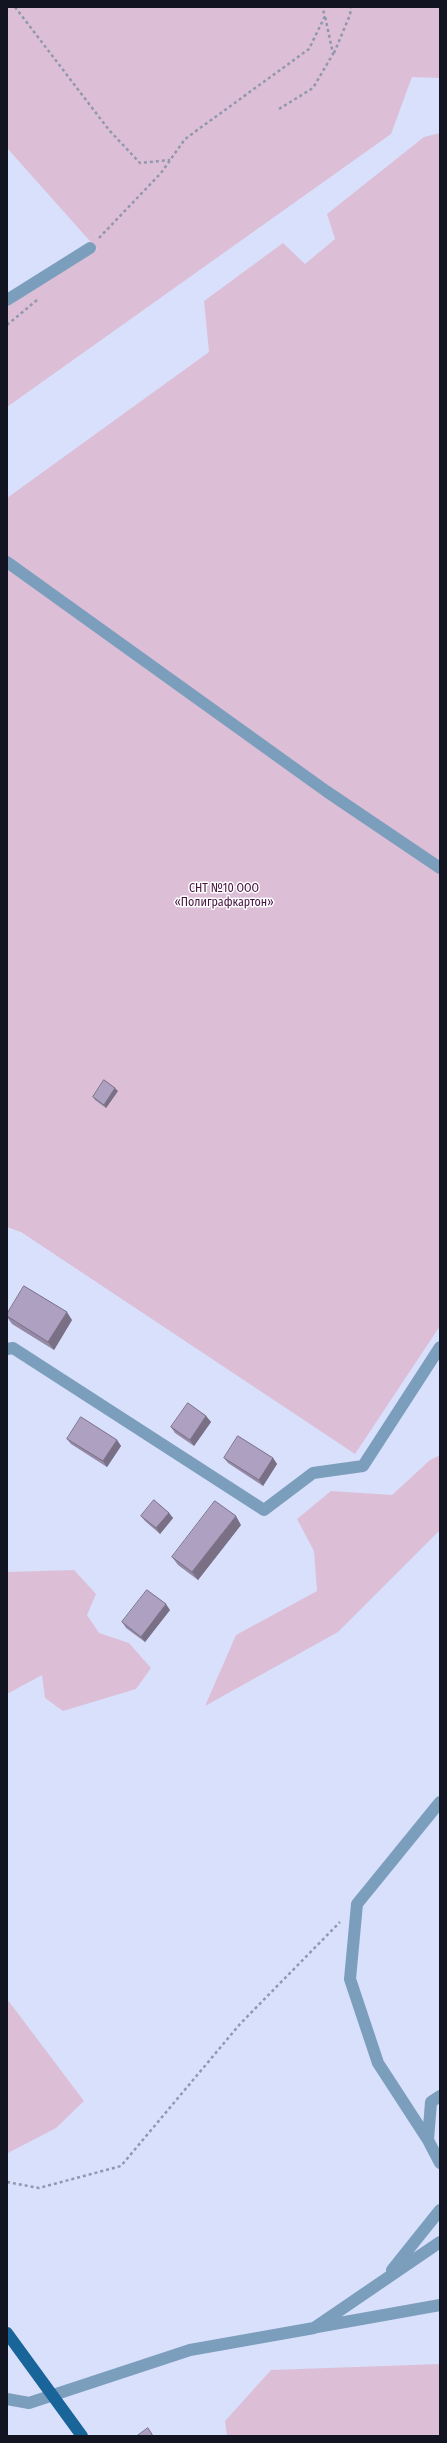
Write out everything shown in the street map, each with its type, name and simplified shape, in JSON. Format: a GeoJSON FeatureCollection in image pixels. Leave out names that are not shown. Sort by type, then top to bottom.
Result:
{"type":"FeatureCollection","features":[{"type":"Feature","properties":{"kind":"main road"},"geometry":{"type":"LineString","coordinates":[[7,2333],[82,2436]]}},
{"type":"Feature","properties":{"kind":"street"},"geometry":{"type":"LineString","coordinates":[[7,300],[90,248]]}},
{"type":"Feature","properties":{"kind":"street"},"geometry":{"type":"LineString","coordinates":[[7,562],[326,790],[440,868]]}},
{"type":"Feature","properties":{"kind":"street"},"geometry":{"type":"LineString","coordinates":[[7,1349],[13,1348],[264,1510],[313,1473],[363,1466],[440,1347]]}},
{"type":"Feature","properties":{"kind":"street"},"geometry":{"type":"LineString","coordinates":[[440,1802],[357,1904],[350,1979],[378,2063],[428,2140],[440,2163]]}},
{"type":"Feature","properties":{"kind":"street"},"geometry":{"type":"LineString","coordinates":[[428,2140],[431,2102],[440,2096]]}},
{"type":"Feature","properties":{"kind":"street"},"geometry":{"type":"LineString","coordinates":[[384,2279],[440,2210]]}},
{"type":"Feature","properties":{"kind":"street"},"geometry":{"type":"LineString","coordinates":[[314,2328],[440,2242]]}},
{"type":"Feature","properties":{"kind":"street"},"geometry":{"type":"LineString","coordinates":[[7,2399],[29,2403],[51,2394],[190,2350],[440,2305]]}},
{"type":"Feature","properties":{"kind":"path"},"geometry":{"type":"LineString","coordinates":[[15,7],[109,130],[140,163],[170,160]]}},
{"type":"Feature","properties":{"kind":"path"},"geometry":{"type":"LineString","coordinates":[[322,7],[334,54]]}},
{"type":"Feature","properties":{"kind":"path"},"geometry":{"type":"LineString","coordinates":[[279,109],[313,88],[334,54],[350,15],[351,7]]}},
{"type":"Feature","properties":{"kind":"path"},"geometry":{"type":"LineString","coordinates":[[90,248],[108,226],[161,173],[185,139],[309,49],[325,16]]}},
{"type":"Feature","properties":{"kind":"path"},"geometry":{"type":"LineString","coordinates":[[7,325],[41,296]]}},
{"type":"Feature","properties":{"kind":"path"},"geometry":{"type":"LineString","coordinates":[[7,2182],[39,2188],[121,2166],[240,2024],[357,1904]]}},
{"type":"Feature","properties":{"kind":"green space"},"geometry":{"type":"Polygon","coordinates":[[[7,7],[440,7],[440,78],[412,77],[391,134],[7,407],[7,307],[97,249],[7,148],[7,7]]]}},
{"type":"Feature","properties":{"kind":"green space","name":"СНТ №10 ООО «Полиграфкартон»"},"geometry":{"type":"Polygon","coordinates":[[[440,133],[440,1326],[355,1454],[21,1232],[7,1227],[7,498],[209,352],[204,301],[283,243],[305,264],[335,239],[327,214],[424,137],[440,133]]]}},
{"type":"Feature","properties":{"kind":"green space"},"geometry":{"type":"Polygon","coordinates":[[[440,1455],[440,1530],[338,1632],[205,1706],[236,1635],[317,1591],[314,1551],[297,1519],[331,1491],[392,1495],[430,1460],[440,1455]]]}},
{"type":"Feature","properties":{"kind":"green space"},"geometry":{"type":"Polygon","coordinates":[[[74,1570],[96,1594],[87,1615],[99,1633],[129,1643],[151,1668],[136,1689],[63,1711],[45,1698],[42,1675],[7,1694],[7,1572],[74,1570]]]}},
{"type":"Feature","properties":{"kind":"green space"},"geometry":{"type":"Polygon","coordinates":[[[7,1999],[84,2101],[56,2128],[8,2153],[7,1999]]]}},
{"type":"Feature","properties":{"kind":"green space"},"geometry":{"type":"Polygon","coordinates":[[[440,2364],[440,2436],[227,2436],[225,2421],[271,2370],[440,2364]]]}},
{"type":"Feature","properties":{"kind":"building"},"geometry":{"type":"Polygon","coordinates":[[[104,1080],[115,1088],[104,1105],[93,1097],[104,1080]]]}},
{"type":"Feature","properties":{"kind":"building"},"geometry":{"type":"Polygon","coordinates":[[[24,1286],[67,1312],[48,1342],[7,1316],[24,1286]]]}},
{"type":"Feature","properties":{"kind":"building"},"geometry":{"type":"Polygon","coordinates":[[[188,1403],[206,1416],[190,1440],[171,1427],[188,1403]]]}},
{"type":"Feature","properties":{"kind":"building"},"geometry":{"type":"Polygon","coordinates":[[[81,1417],[117,1440],[103,1461],[67,1439],[81,1417]]]}},
{"type":"Feature","properties":{"kind":"building"},"geometry":{"type":"Polygon","coordinates":[[[238,1436],[273,1458],[259,1480],[224,1458],[238,1436]]]}},
{"type":"Feature","properties":{"kind":"building"},"geometry":{"type":"Polygon","coordinates":[[[154,1500],[169,1513],[156,1528],[141,1516],[154,1500]]]}},
{"type":"Feature","properties":{"kind":"building"},"geometry":{"type":"Polygon","coordinates":[[[215,1501],[236,1516],[192,1572],[172,1557],[215,1501]]]}},
{"type":"Feature","properties":{"kind":"building"},"geometry":{"type":"Polygon","coordinates":[[[147,1590],[166,1604],[141,1637],[122,1622],[147,1590]]]}},
{"type":"Feature","properties":{"kind":"building"},"geometry":{"type":"Polygon","coordinates":[[[148,2428],[153,2436],[137,2436],[148,2428]]]}}]}
